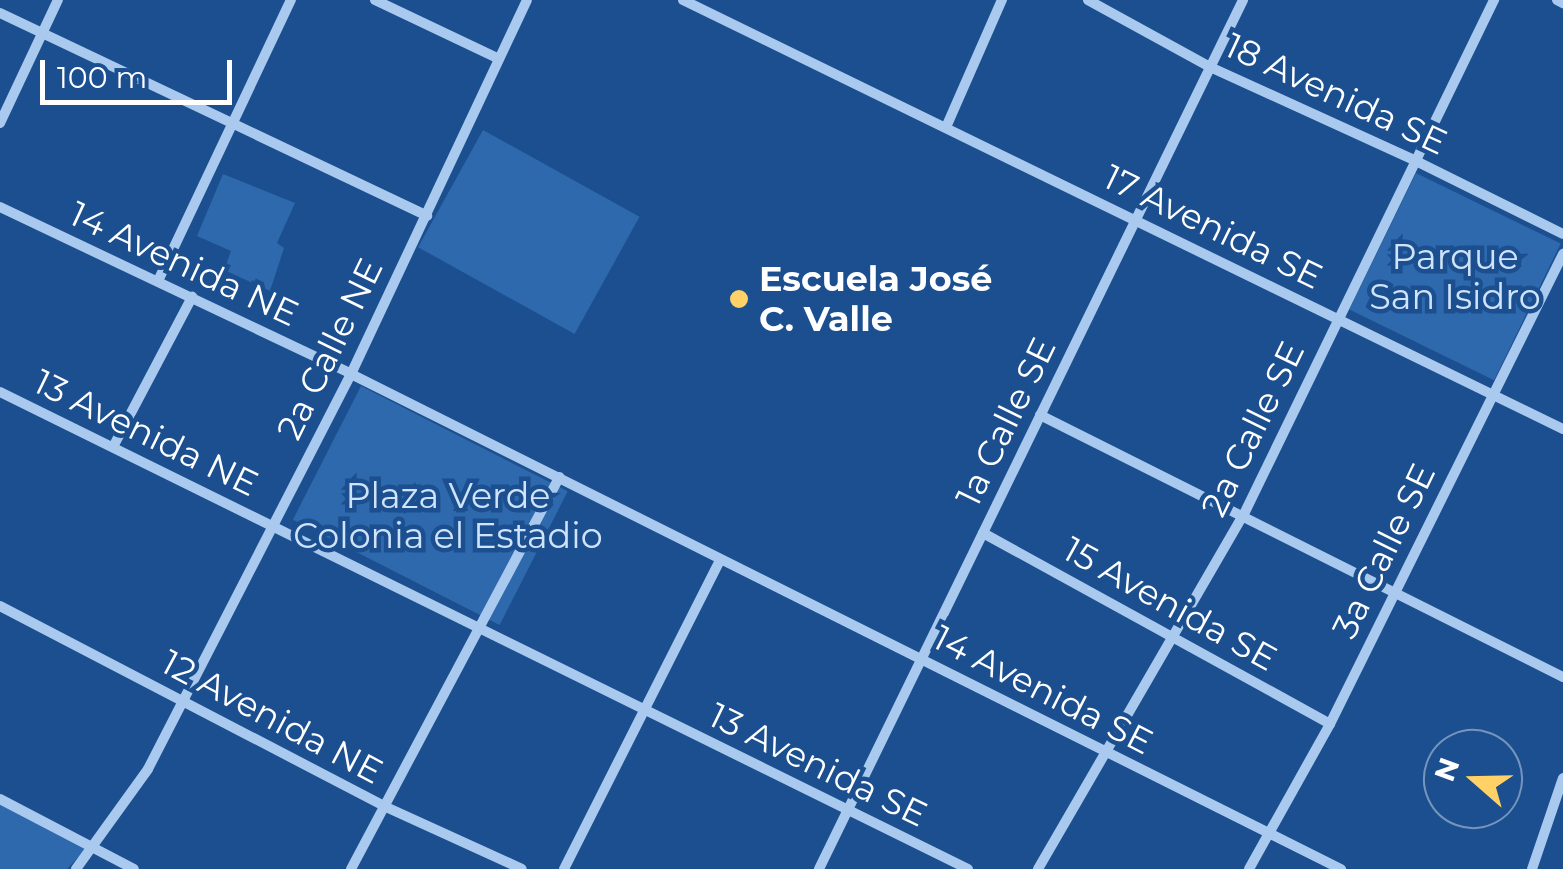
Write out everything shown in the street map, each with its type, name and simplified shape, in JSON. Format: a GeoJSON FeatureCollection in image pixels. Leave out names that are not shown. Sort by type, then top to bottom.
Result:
{"type":"FeatureCollection","features":[{"type":"Feature","properties":{"kind":"street"},"geometry":{"type":"LineString","coordinates":[[0,123],[58,0]]}},
{"type":"Feature","properties":{"kind":"street"},"geometry":{"type":"LineString","coordinates":[[158,281],[291,0]]}},
{"type":"Feature","properties":{"kind":"street"},"geometry":{"type":"LineString","coordinates":[[375,0],[500,59]]}},
{"type":"Feature","properties":{"kind":"street","name":"2a Calle NE"},"geometry":{"type":"LineString","coordinates":[[76,869],[148,769],[351,374],[527,0]]}},
{"type":"Feature","properties":{"kind":"street","name":"17 Avenida SE"},"geometry":{"type":"LineString","coordinates":[[683,0],[947,125],[1563,429]]}},
{"type":"Feature","properties":{"kind":"street"},"geometry":{"type":"LineString","coordinates":[[947,125],[1002,0]]}},
{"type":"Feature","properties":{"kind":"street","name":"18 Avenida SE"},"geometry":{"type":"LineString","coordinates":[[1088,0],[1210,67],[1414,160],[1563,234]]}},
{"type":"Feature","properties":{"kind":"street","name":"1a Calle SE"},"geometry":{"type":"LineString","coordinates":[[819,869],[1243,0]]}},
{"type":"Feature","properties":{"kind":"street","name":"2a Calle SE"},"geometry":{"type":"LineString","coordinates":[[1038,869],[1102,752],[1175,636],[1244,514],[1494,0]]}},
{"type":"Feature","properties":{"kind":"street"},"geometry":{"type":"LineString","coordinates":[[0,14],[427,216]]}},
{"type":"Feature","properties":{"kind":"street","name":"14 Avenida NE"},"geometry":{"type":"LineString","coordinates":[[0,208],[351,374],[720,560]]}},
{"type":"Feature","properties":{"kind":"street","name":"3a Calle SE"},"geometry":{"type":"LineString","coordinates":[[1249,869],[1330,724],[1563,254]]}},
{"type":"Feature","properties":{"kind":"street"},"geometry":{"type":"LineString","coordinates":[[113,448],[192,298]]}},
{"type":"Feature","properties":{"kind":"street","name":"13 Avenida NE"},"geometry":{"type":"LineString","coordinates":[[0,392],[644,710]]}},
{"type":"Feature","properties":{"kind":"street"},"geometry":{"type":"LineString","coordinates":[[1040,415],[1563,677]]}},
{"type":"Feature","properties":{"kind":"street"},"geometry":{"type":"LineString","coordinates":[[351,869],[559,477]]}},
{"type":"Feature","properties":{"kind":"street","name":"15 Avenida SE"},"geometry":{"type":"LineString","coordinates":[[982,533],[1330,724]]}},
{"type":"Feature","properties":{"kind":"street"},"geometry":{"type":"LineString","coordinates":[[564,869],[720,560]]}},
{"type":"Feature","properties":{"kind":"street","name":"14 Avenida SE"},"geometry":{"type":"LineString","coordinates":[[720,560],[1341,869]]}},
{"type":"Feature","properties":{"kind":"street","name":"12 Avenida NE"},"geometry":{"type":"LineString","coordinates":[[0,606],[386,808],[522,869]]}},
{"type":"Feature","properties":{"kind":"street","name":"13 Avenida SE"},"geometry":{"type":"LineString","coordinates":[[644,710],[968,869]]}},
{"type":"Feature","properties":{"kind":"street"},"geometry":{"type":"LineString","coordinates":[[1532,869],[1563,778]]}},
{"type":"Feature","properties":{"kind":"street"},"geometry":{"type":"LineString","coordinates":[[0,800],[120,866],[134,869]]}},
{"type":"Feature","properties":{"kind":"green space"},"geometry":{"type":"Polygon","coordinates":[[[483,130],[640,217],[575,334],[418,247],[483,130]]]}},
{"type":"Feature","properties":{"kind":"green space","name":"Parque San Isidro"},"geometry":{"type":"Polygon","coordinates":[[[1416,173],[1561,244],[1494,380],[1349,310],[1416,173]]]}},
{"type":"Feature","properties":{"kind":"green space"},"geometry":{"type":"Polygon","coordinates":[[[223,174],[295,203],[277,243],[284,248],[270,291],[224,270],[231,251],[197,236],[223,174]]]}},
{"type":"Feature","properties":{"kind":"green space","name":"Plaza Verde Colonia el Estadio"},"geometry":{"type":"Polygon","coordinates":[[[361,386],[568,491],[500,625],[293,520],[361,386]]]}},
{"type":"Feature","properties":{"kind":"green space"},"geometry":{"type":"Polygon","coordinates":[[[0,801],[89,846],[67,869],[0,869],[0,801]]]}},
{"type":"Feature","properties":{"kind":"place","name":"Escuela José C. Valle"},"geometry":{"type":"Point","coordinates":[739,299]}}]}
